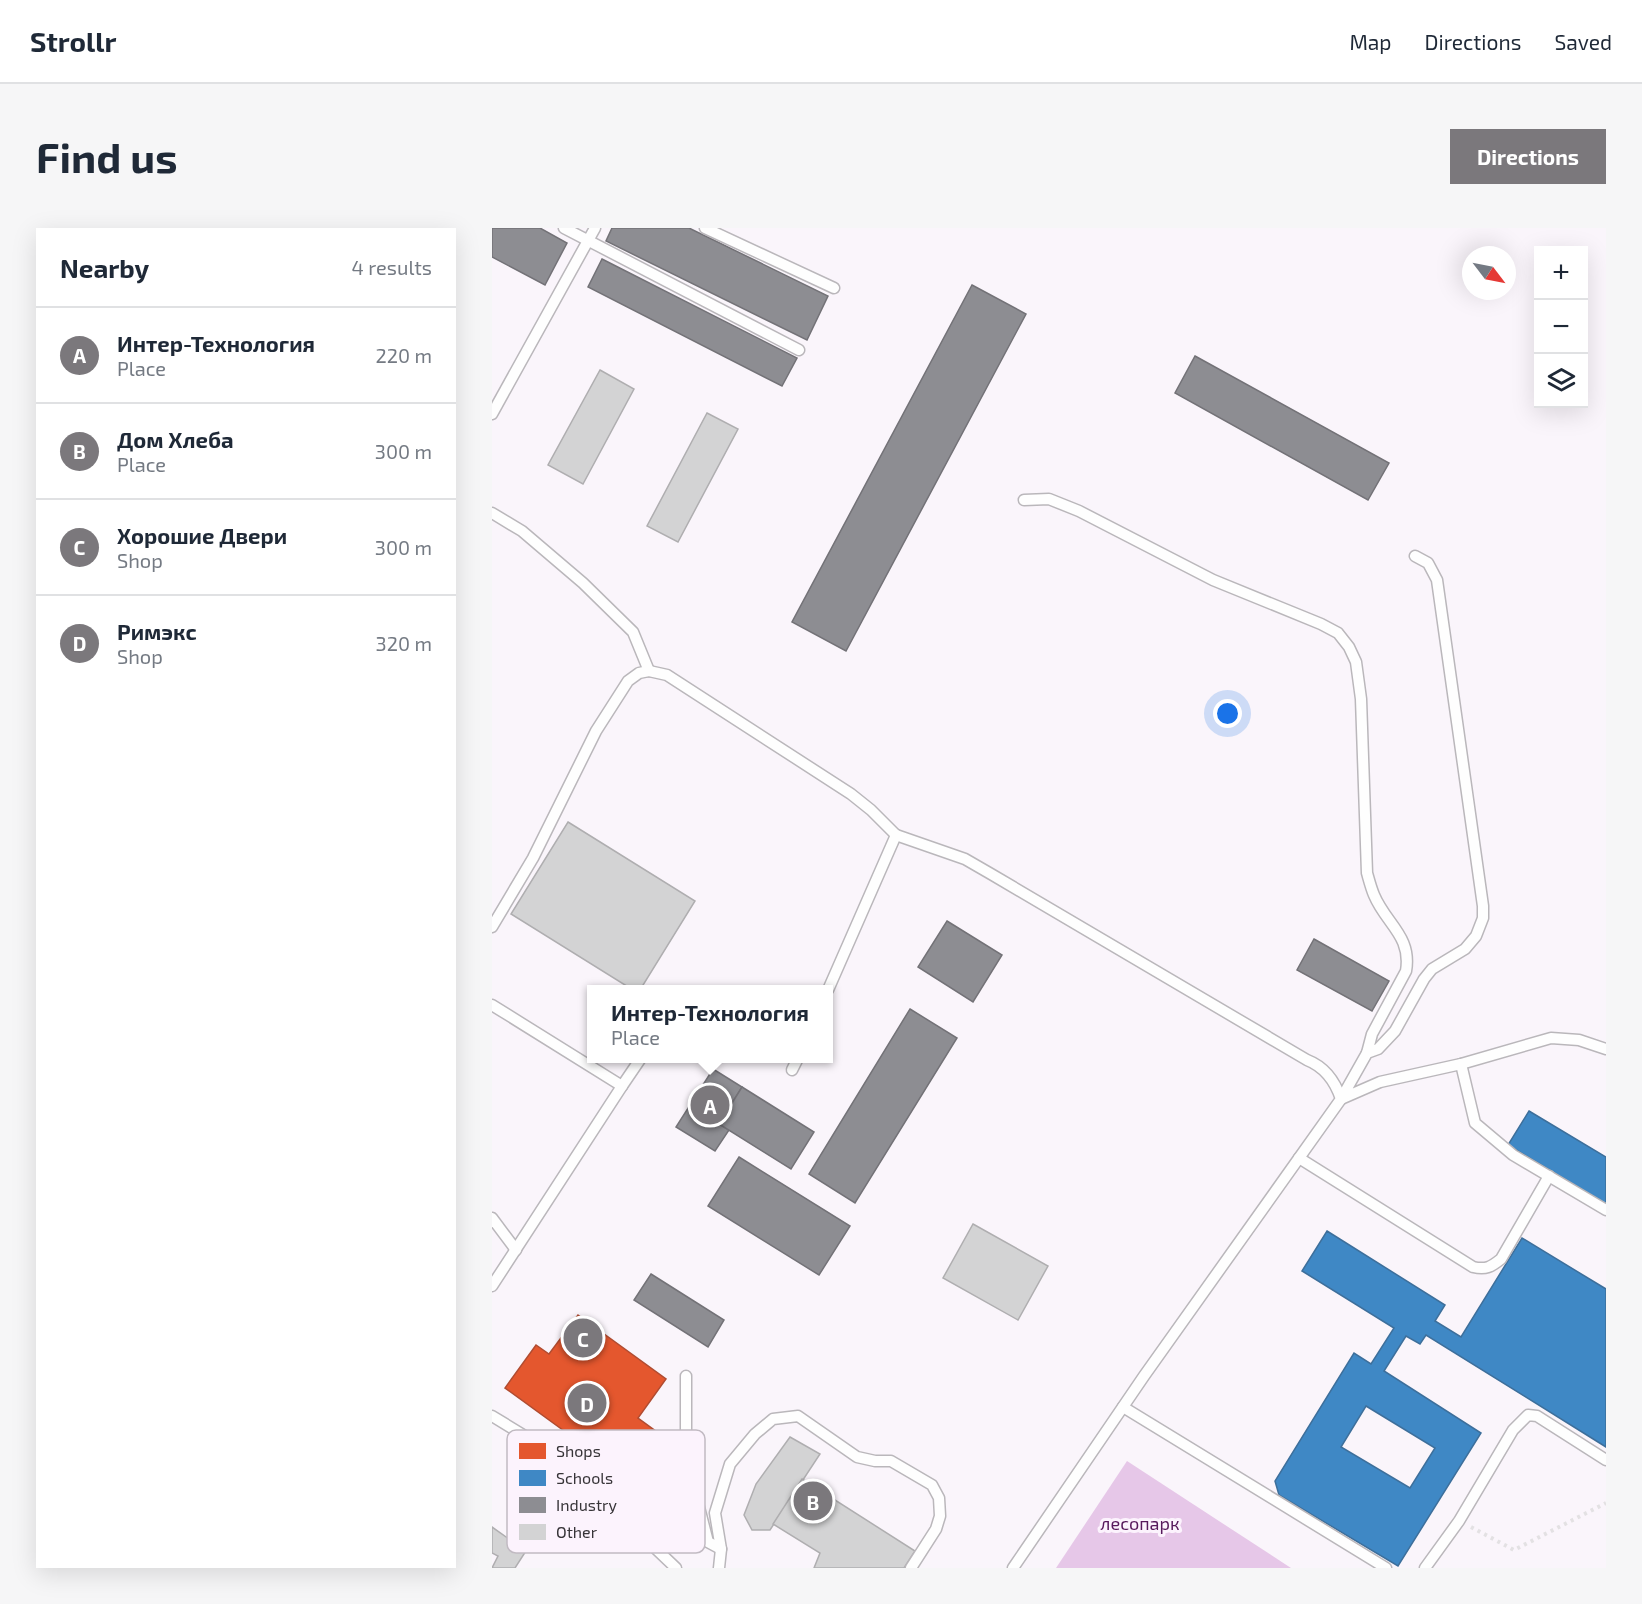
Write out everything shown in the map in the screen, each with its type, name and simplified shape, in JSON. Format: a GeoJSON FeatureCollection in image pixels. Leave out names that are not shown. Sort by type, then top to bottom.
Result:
{"type":"FeatureCollection","features":[{"type":"Feature","properties":{"kind":"lane"},"geometry":{"type":"LineString","coordinates":[[564,228],[799,350]]}},
{"type":"Feature","properties":{"kind":"lane"},"geometry":{"type":"LineString","coordinates":[[492,414],[595,228]]}},
{"type":"Feature","properties":{"kind":"lane"},"geometry":{"type":"LineString","coordinates":[[705,228],[834,288]]}},
{"type":"Feature","properties":{"kind":"lane"},"geometry":{"type":"LineString","coordinates":[[1013,1568],[1123,1407],[1341,1099],[1367,1053],[1372,1034],[1406,971],[1408,961],[1407,948],[1374,896],[1367,873],[1361,699],[1356,662],[1349,647],[1338,633],[1213,580],[1079,511],[1049,499],[1024,500]]}},
{"type":"Feature","properties":{"kind":"lane"},"geometry":{"type":"LineString","coordinates":[[492,513],[522,531],[583,583],[633,632],[649,671]]}},
{"type":"Feature","properties":{"kind":"lane"},"geometry":{"type":"LineString","coordinates":[[1367,1053],[1378,1049],[1388,1040],[1424,979],[1432,969],[1465,949],[1476,936],[1483,918],[1437,580],[1428,563],[1416,556]]}},
{"type":"Feature","properties":{"kind":"lane"},"geometry":{"type":"LineString","coordinates":[[492,927],[533,858],[596,731],[628,681],[639,673],[649,671],[667,675],[851,794],[871,810],[896,836],[974,864],[1173,983],[1318,1065],[1337,1087],[1341,1099]]}},
{"type":"Feature","properties":{"kind":"lane"},"geometry":{"type":"LineString","coordinates":[[830,985],[896,836]]}},
{"type":"Feature","properties":{"kind":"lane"},"geometry":{"type":"LineString","coordinates":[[492,1005],[622,1086]]}},
{"type":"Feature","properties":{"kind":"lane"},"geometry":{"type":"LineString","coordinates":[[1341,1099],[1380,1082],[1461,1064],[1551,1038],[1579,1040],[1606,1049]]}},
{"type":"Feature","properties":{"kind":"lane"},"geometry":{"type":"LineString","coordinates":[[492,1286],[637,1063]]}},
{"type":"Feature","properties":{"kind":"lane"},"geometry":{"type":"LineString","coordinates":[[792,1070],[796,1063]]}},
{"type":"Feature","properties":{"kind":"lane"},"geometry":{"type":"LineString","coordinates":[[1461,1064],[1475,1123],[1514,1155],[1606,1210]]}},
{"type":"Feature","properties":{"kind":"lane"},"geometry":{"type":"LineString","coordinates":[[1299,1158],[1473,1267],[1483,1269],[1491,1267],[1501,1259],[1549,1176]]}},
{"type":"Feature","properties":{"kind":"lane"},"geometry":{"type":"LineString","coordinates":[[492,1218],[516,1250]]}},
{"type":"Feature","properties":{"kind":"lane"},"geometry":{"type":"LineString","coordinates":[[686,1376],[686,1430]]}},
{"type":"Feature","properties":{"kind":"lane"},"geometry":{"type":"LineString","coordinates":[[1123,1407],[1386,1568]]}},
{"type":"Feature","properties":{"kind":"lane"},"geometry":{"type":"LineString","coordinates":[[1425,1568],[1459,1521],[1513,1430],[1528,1414],[1537,1416],[1606,1460]]}},
{"type":"Feature","properties":{"kind":"lane"},"geometry":{"type":"LineString","coordinates":[[492,1416],[515,1430]]}},
{"type":"Feature","properties":{"kind":"lane"},"geometry":{"type":"LineString","coordinates":[[719,1568],[721,1549],[715,1513],[730,1464],[755,1434],[773,1419],[798,1416],[857,1457],[875,1461],[891,1461],[932,1485],[939,1498],[940,1516],[936,1529],[911,1568]]}},
{"type":"Feature","properties":{"kind":"lane"},"geometry":{"type":"LineString","coordinates":[[705,1530],[708,1542],[721,1549]]}},
{"type":"Feature","properties":{"kind":"lane"},"geometry":{"type":"LineString","coordinates":[[660,1553],[676,1568]]}},
{"type":"Feature","properties":{"kind":"path"},"geometry":{"type":"LineString","coordinates":[[1459,1521],[1514,1550],[1606,1503]]}},
{"type":"Feature","properties":{"kind":"green space","name":"лесопарк"},"geometry":{"type":"Polygon","coordinates":[[[1127,1461],[1291,1568],[1056,1568],[1127,1461]]]}},
{"type":"Feature","properties":{"kind":"building: Shops"},"geometry":{"type":"Polygon","coordinates":[[[578,1315],[666,1379],[638,1418],[654,1430],[563,1430],[505,1388],[536,1345],[549,1354],[578,1315]]]}},
{"type":"Feature","properties":{"kind":"building: Schools"},"geometry":{"type":"Polygon","coordinates":[[[1529,1111],[1606,1157],[1606,1204],[1508,1145],[1529,1111]]]}},
{"type":"Feature","properties":{"kind":"building: Schools"},"geometry":{"type":"Polygon","coordinates":[[[1327,1231],[1445,1305],[1435,1321],[1461,1337],[1522,1238],[1606,1289],[1606,1447],[1426,1335],[1420,1344],[1406,1336],[1384,1371],[1481,1433],[1398,1566],[1279,1495],[1275,1481],[1354,1353],[1371,1364],[1394,1328],[1302,1271],[1327,1231]],[[1366,1406],[1341,1447],[1410,1488],[1435,1448],[1366,1406]]]}},
{"type":"Feature","properties":{"kind":"building: Industry"},"geometry":{"type":"Polygon","coordinates":[[[492,228],[540,228],[567,243],[545,285],[492,257],[492,228]]]}},
{"type":"Feature","properties":{"kind":"building: Industry"},"geometry":{"type":"Polygon","coordinates":[[[612,228],[689,228],[828,296],[807,340],[606,241],[612,228]]]}},
{"type":"Feature","properties":{"kind":"building: Industry"},"geometry":{"type":"Polygon","coordinates":[[[602,259],[797,358],[782,386],[588,287],[602,259]]]}},
{"type":"Feature","properties":{"kind":"building: Industry"},"geometry":{"type":"Polygon","coordinates":[[[972,285],[1026,314],[846,651],[792,622],[972,285]]]}},
{"type":"Feature","properties":{"kind":"building: Industry"},"geometry":{"type":"Polygon","coordinates":[[[1195,356],[1389,463],[1368,500],[1175,393],[1195,356]]]}},
{"type":"Feature","properties":{"kind":"building: Industry"},"geometry":{"type":"Polygon","coordinates":[[[947,921],[1002,955],[973,1002],[918,967],[947,921]]]}},
{"type":"Feature","properties":{"kind":"building: Industry"},"geometry":{"type":"Polygon","coordinates":[[[1314,939],[1389,981],[1372,1011],[1297,970],[1314,939]]]}},
{"type":"Feature","properties":{"kind":"building: Industry"},"geometry":{"type":"Polygon","coordinates":[[[910,1009],[957,1038],[855,1203],[809,1174],[910,1009]]]}},
{"type":"Feature","properties":{"kind":"building: Industry"},"geometry":{"type":"Polygon","coordinates":[[[713,1069],[742,1087],[719,1124],[729,1130],[715,1151],[676,1127],[713,1069]]]}},
{"type":"Feature","properties":{"kind":"building: Industry"},"geometry":{"type":"Polygon","coordinates":[[[742,1087],[814,1132],[791,1169],[719,1124],[742,1087]]]}},
{"type":"Feature","properties":{"kind":"building: Industry"},"geometry":{"type":"Polygon","coordinates":[[[739,1157],[850,1226],[819,1275],[708,1206],[739,1157]]]}},
{"type":"Feature","properties":{"kind":"building: Industry"},"geometry":{"type":"Polygon","coordinates":[[[651,1274],[724,1320],[708,1347],[634,1300],[651,1274]]]}},
{"type":"Feature","properties":{"kind":"building: Other"},"geometry":{"type":"Polygon","coordinates":[[[600,370],[634,389],[583,484],[548,465],[600,370]]]}},
{"type":"Feature","properties":{"kind":"building: Other"},"geometry":{"type":"Polygon","coordinates":[[[707,413],[738,429],[678,542],[647,526],[707,413]]]}},
{"type":"Feature","properties":{"kind":"building: Other"},"geometry":{"type":"Polygon","coordinates":[[[568,822],[695,901],[643,985],[625,985],[511,914],[568,822]]]}},
{"type":"Feature","properties":{"kind":"building: Other"},"geometry":{"type":"Polygon","coordinates":[[[973,1224],[1048,1266],[1018,1320],[943,1278],[973,1224]]]}},
{"type":"Feature","properties":{"kind":"building: Other"},"geometry":{"type":"Polygon","coordinates":[[[790,1437],[820,1454],[770,1530],[752,1530],[744,1515],[756,1484],[790,1437]]]}},
{"type":"Feature","properties":{"kind":"building: Other"},"geometry":{"type":"Polygon","coordinates":[[[802,1479],[915,1551],[904,1568],[814,1568],[820,1553],[773,1524],[802,1479]]]}},
{"type":"Feature","properties":{"kind":"building: Other"},"geometry":{"type":"Polygon","coordinates":[[[492,1527],[507,1538],[507,1553],[525,1553],[515,1568],[492,1568],[498,1556],[492,1553],[492,1527]]]}},
{"type":"Feature","properties":{"kind":"place","name":"Интер-Технология"},"geometry":{"type":"Point","coordinates":[710,1105]}},
{"type":"Feature","properties":{"kind":"place","name":"Хорошие Двери"},"geometry":{"type":"Point","coordinates":[583,1338]}},
{"type":"Feature","properties":{"kind":"place","name":"Римэкс"},"geometry":{"type":"Point","coordinates":[587,1403]}},
{"type":"Feature","properties":{"kind":"place","name":"Дом Хлеба"},"geometry":{"type":"Point","coordinates":[813,1501]}}]}
